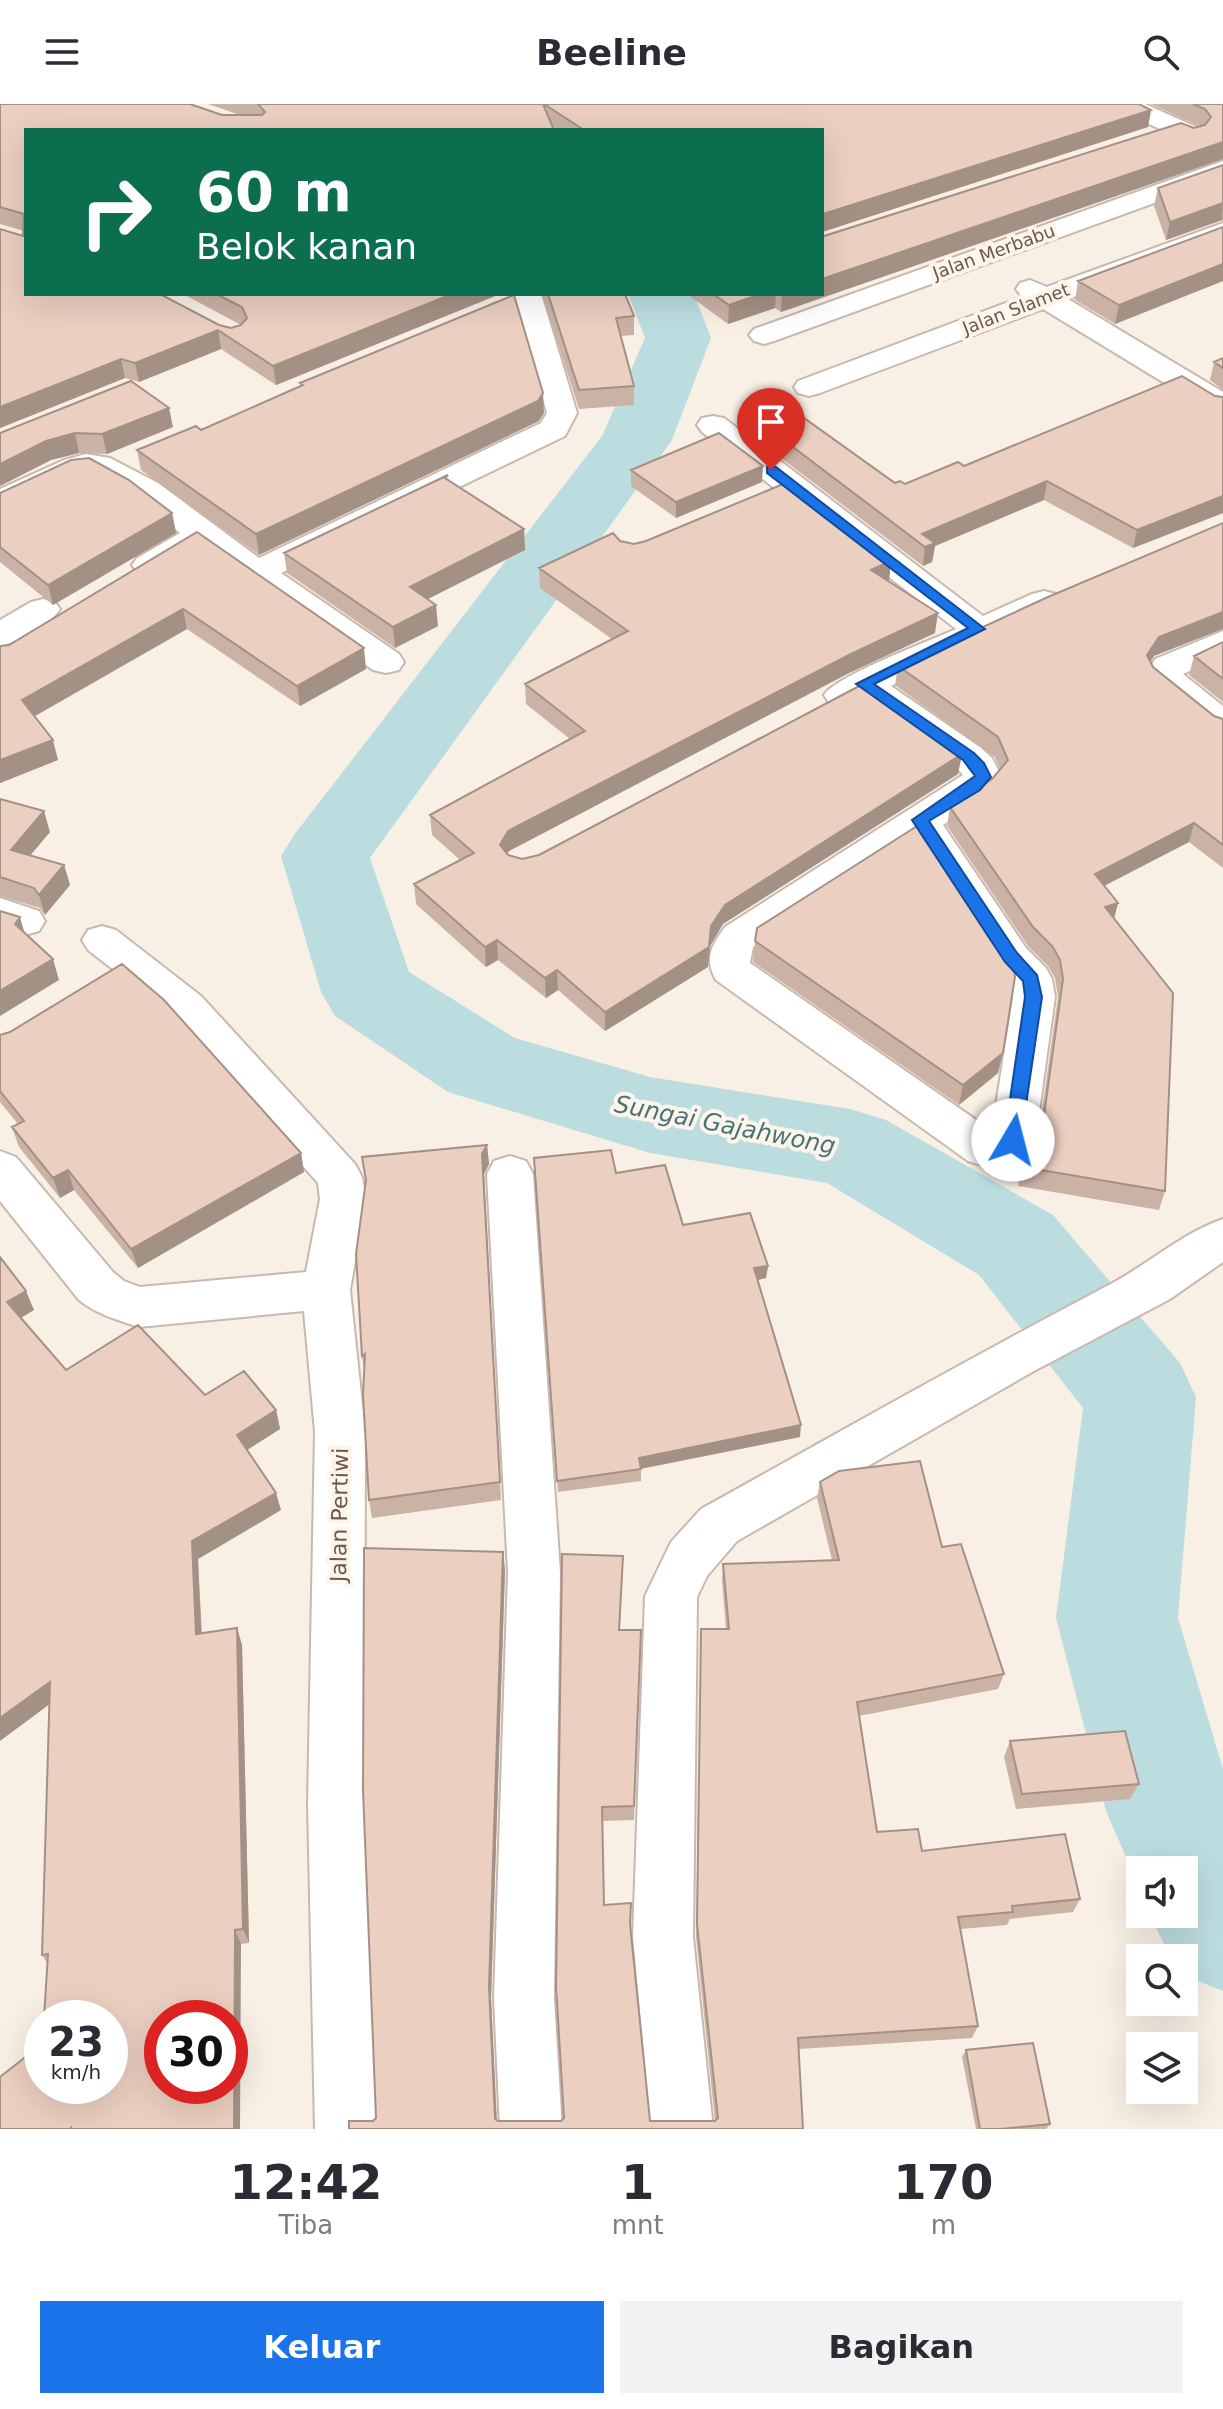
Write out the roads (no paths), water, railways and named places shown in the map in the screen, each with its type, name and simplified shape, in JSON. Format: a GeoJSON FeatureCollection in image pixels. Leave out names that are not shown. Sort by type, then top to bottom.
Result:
{"type":"FeatureCollection","features":[{"type":"Feature","properties":{"kind":"street"},"geometry":{"type":"LineString","coordinates":[[1124,104],[1149,127],[1178,117],[1223,149]]}},
{"type":"Feature","properties":{"kind":"street","name":"Jalan Merbabu"},"geometry":{"type":"LineString","coordinates":[[764,335],[1223,169]]}},
{"type":"Feature","properties":{"kind":"street","name":"Jalan Slamet"},"geometry":{"type":"LineString","coordinates":[[809,387],[1223,231]]}},
{"type":"Feature","properties":{"kind":"street"},"geometry":{"type":"LineString","coordinates":[[978,258],[1223,405]]}},
{"type":"Feature","properties":{"kind":"street"},"geometry":{"type":"LineString","coordinates":[[258,571],[554,429],[562,413],[518,299]]}},
{"type":"Feature","properties":{"kind":"street"},"geometry":{"type":"LineString","coordinates":[[713,425],[776,491],[978,629]]}},
{"type":"Feature","properties":{"kind":"street"},"geometry":{"type":"LineString","coordinates":[[0,502],[100,458],[202,534],[386,662]]}},
{"type":"Feature","properties":{"kind":"street"},"geometry":{"type":"LineString","coordinates":[[120,583],[202,534]]}},
{"type":"Feature","properties":{"kind":"street"},"geometry":{"type":"LineString","coordinates":[[807,714],[978,629],[1079,586]]}},
{"type":"Feature","properties":{"kind":"street"},"geometry":{"type":"LineString","coordinates":[[0,655],[79,607]]}},
{"type":"Feature","properties":{"kind":"street"},"geometry":{"type":"LineString","coordinates":[[0,635],[43,609]]}},
{"type":"Feature","properties":{"kind":"street"},"geometry":{"type":"LineString","coordinates":[[1223,642],[1168,667],[1163,676],[1223,725]]}},
{"type":"Feature","properties":{"kind":"street"},"geometry":{"type":"LineString","coordinates":[[863,684],[968,757],[979,767],[983,777],[974,787],[920,820],[739,937],[729,954],[731,970],[984,1149],[998,1152],[1013,1140],[1034,997],[1031,979],[1011,958],[920,820]]}},
{"type":"Feature","properties":{"kind":"street","name":"Jalan Pertiwi"},"geometry":{"type":"LineString","coordinates":[[91,984],[116,950],[186,1007],[339,1177],[343,1199],[326,1290],[340,1432],[336,1804],[346,2129]]}},
{"type":"Feature","properties":{"kind":"street"},"geometry":{"type":"LineString","coordinates":[[0,1169],[96,1286],[122,1301],[139,1307],[326,1290]]}},
{"type":"Feature","properties":{"kind":"street"},"geometry":{"type":"LineString","coordinates":[[510,1174],[534,1572],[524,1998],[531,2129]]}},
{"type":"Feature","properties":{"kind":"street"},"geometry":{"type":"LineString","coordinates":[[682,2129],[663,1937],[671,1596],[689,1559],[719,1525],[1017,1357],[1153,1285],[1223,1238]]}},
{"type":"Feature","properties":{"kind":"waterway","name":"Sungai Gajahwong"},"geometry":{"type":"LineString","coordinates":[[662,296],[678,338],[636,440],[325,856],[368,992],[483,1066],[650,1115],[850,1148],[1016,1245],[1140,1397],[1117,1618],[1171,1811],[1223,1924]]}}]}
